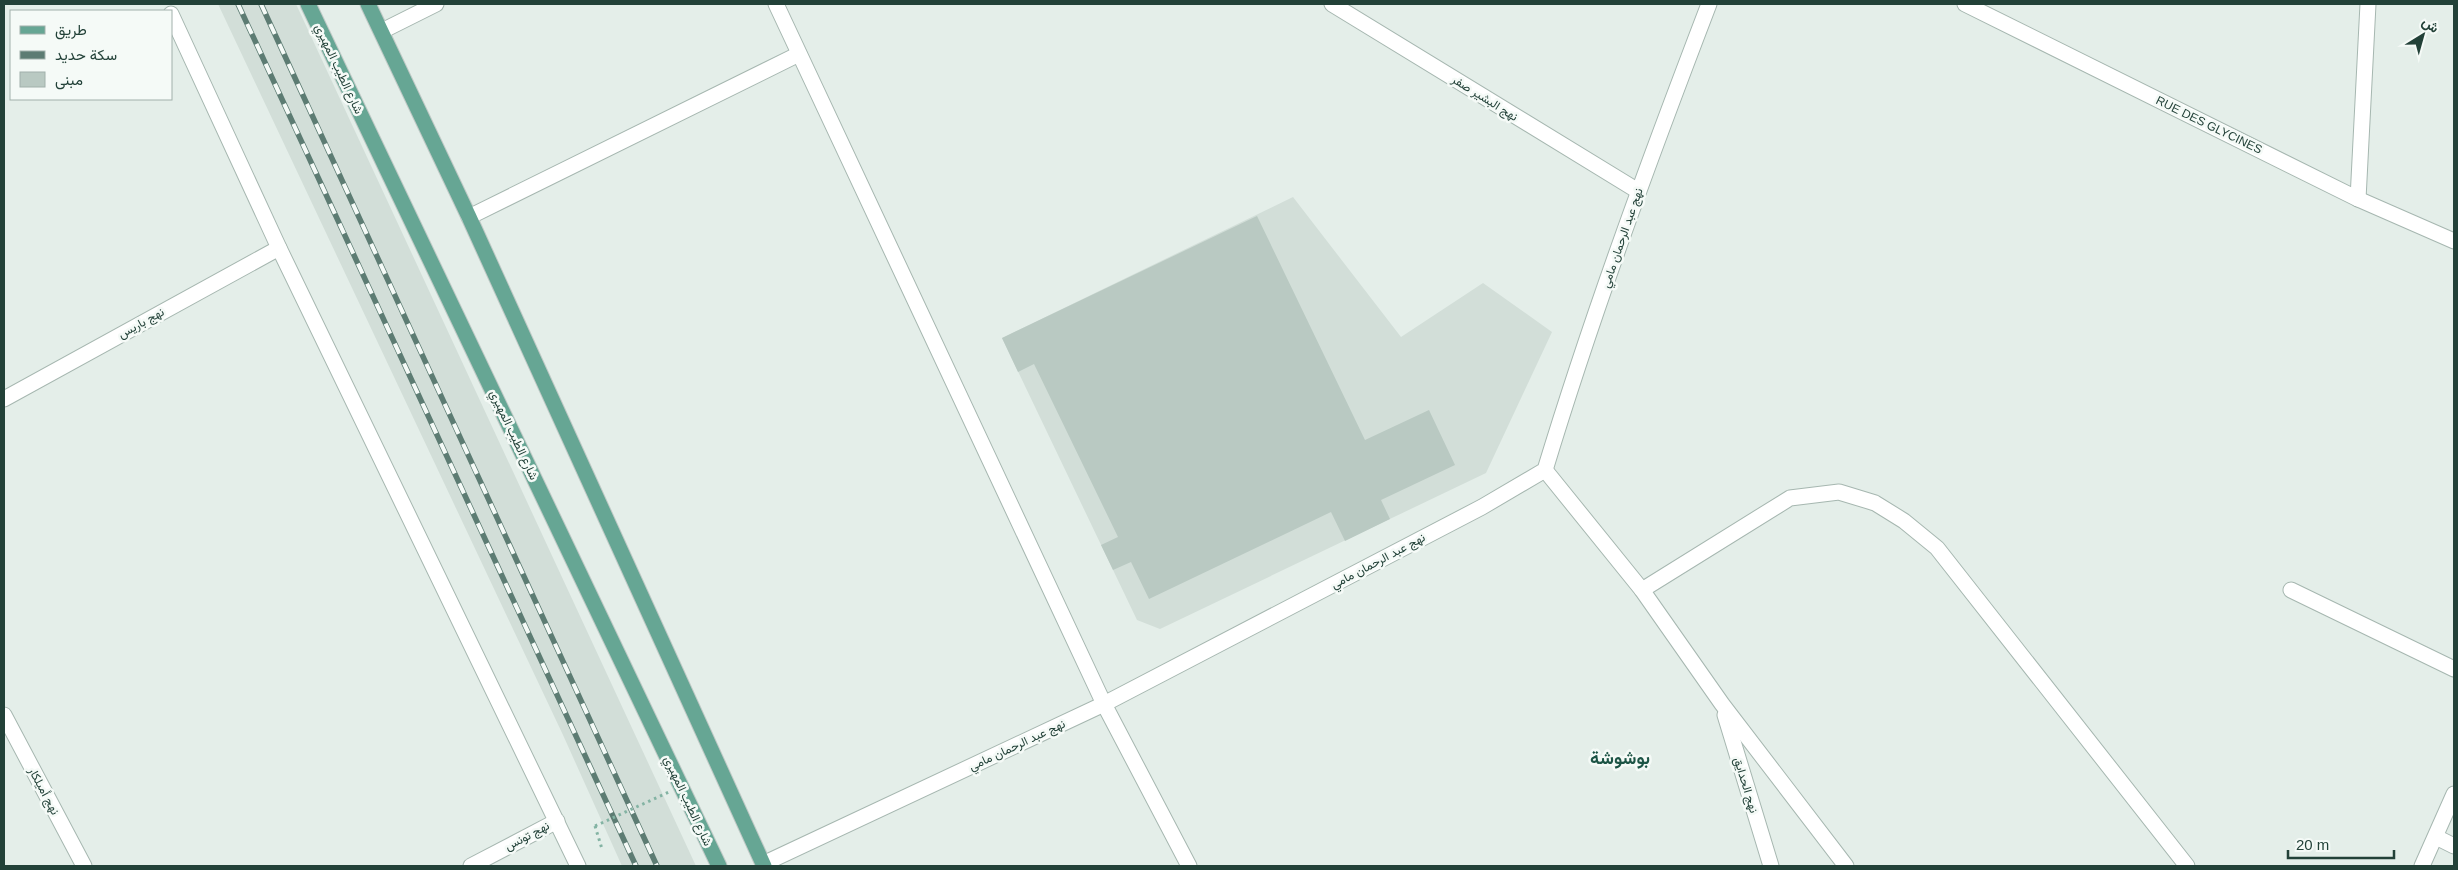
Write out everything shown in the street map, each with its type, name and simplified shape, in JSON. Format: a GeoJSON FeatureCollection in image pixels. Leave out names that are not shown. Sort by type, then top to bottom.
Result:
{"type":"FeatureCollection","features":[{"type":"Feature","properties":{"kind":"main road","name":"شارع الطيب المهيري"},"geometry":{"type":"LineString","coordinates":[[308,4],[719,866]]}},
{"type":"Feature","properties":{"kind":"main road"},"geometry":{"type":"LineString","coordinates":[[368,4],[469,217],[764,865]]}},
{"type":"Feature","properties":{"kind":"street"},"geometry":{"type":"LineString","coordinates":[[382,31],[436,4]]}},
{"type":"Feature","properties":{"kind":"street"},"geometry":{"type":"LineString","coordinates":[[776,4],[1104,704],[1189,866]]}},
{"type":"Feature","properties":{"kind":"street","name":"نهج البشير صفر"},"geometry":{"type":"LineString","coordinates":[[1332,4],[1638,192]]}},
{"type":"Feature","properties":{"kind":"street","name":"نهج عبد الرحمان مامي"},"geometry":{"type":"LineString","coordinates":[[764,865],[1104,704],[1482,507],[1545,470],[1576,368],[1638,192],[1708,4]]}},
{"type":"Feature","properties":{"kind":"street","name":"RUE DES GLYCINES"},"geometry":{"type":"LineString","coordinates":[[1966,4],[2358,199],[2454,241]]}},
{"type":"Feature","properties":{"kind":"street"},"geometry":{"type":"LineString","coordinates":[[2358,199],[2368,4]]}},
{"type":"Feature","properties":{"kind":"street"},"geometry":{"type":"LineString","coordinates":[[172,15],[279,248],[578,866]]}},
{"type":"Feature","properties":{"kind":"street"},"geometry":{"type":"LineString","coordinates":[[469,217],[799,54]]}},
{"type":"Feature","properties":{"kind":"street","name":"نهج باريس"},"geometry":{"type":"LineString","coordinates":[[4,399],[279,248]]}},
{"type":"Feature","properties":{"kind":"street"},"geometry":{"type":"LineString","coordinates":[[1545,470],[1642,590],[1722,704],[1846,866]]}},
{"type":"Feature","properties":{"kind":"street"},"geometry":{"type":"LineString","coordinates":[[1642,590],[1790,498],[1840,492],[1875,503],[1904,521],[1937,548],[2187,866]]}},
{"type":"Feature","properties":{"kind":"street"},"geometry":{"type":"LineString","coordinates":[[2291,590],[2454,670]]}},
{"type":"Feature","properties":{"kind":"street","name":"نهج الحدايق"},"geometry":{"type":"LineString","coordinates":[[1722,704],[1771,866]]}},
{"type":"Feature","properties":{"kind":"street","name":"نهج أميلكار"},"geometry":{"type":"LineString","coordinates":[[4,715],[84,866]]}},
{"type":"Feature","properties":{"kind":"street"},"geometry":{"type":"LineString","coordinates":[[2422,866],[2454,794]]}},
{"type":"Feature","properties":{"kind":"street","name":"نهج تونس"},"geometry":{"type":"LineString","coordinates":[[471,866],[557,820]]}},
{"type":"Feature","properties":{"kind":"street"},"geometry":{"type":"LineString","coordinates":[[2436,837],[2454,846]]}},
{"type":"Feature","properties":{"kind":"path"},"geometry":{"type":"LineString","coordinates":[[604,858],[595,826],[669,792]]}},
{"type":"Feature","properties":{"kind":"shaded area"},"geometry":{"type":"Polygon","coordinates":[[[218,4],[296,4],[696,866],[622,866],[563,735],[218,4]]]}},
{"type":"Feature","properties":{"kind":"shaded area"},"geometry":{"type":"Polygon","coordinates":[[[1293,197],[1401,337],[1483,283],[1552,332],[1486,473],[1160,629],[1137,620],[1002,338],[1293,197]]]}},
{"type":"Feature","properties":{"kind":"building"},"geometry":{"type":"Polygon","coordinates":[[[1257,216],[1365,440],[1429,410],[1455,465],[1381,500],[1390,519],[1345,541],[1331,512],[1149,599],[1131,562],[1113,570],[1101,545],[1118,537],[1034,364],[1018,372],[1002,338],[1257,216]]]}},
{"type":"Feature","properties":{"kind":"railway"},"geometry":{"type":"LineString","coordinates":[[238,4],[636,866]]}},
{"type":"Feature","properties":{"kind":"railway"},"geometry":{"type":"LineString","coordinates":[[261,4],[657,866]]}},
{"type":"Feature","properties":{"kind":"district","name":"بوشوشة"},"geometry":{"type":"Point","coordinates":[1620,758]}}]}
